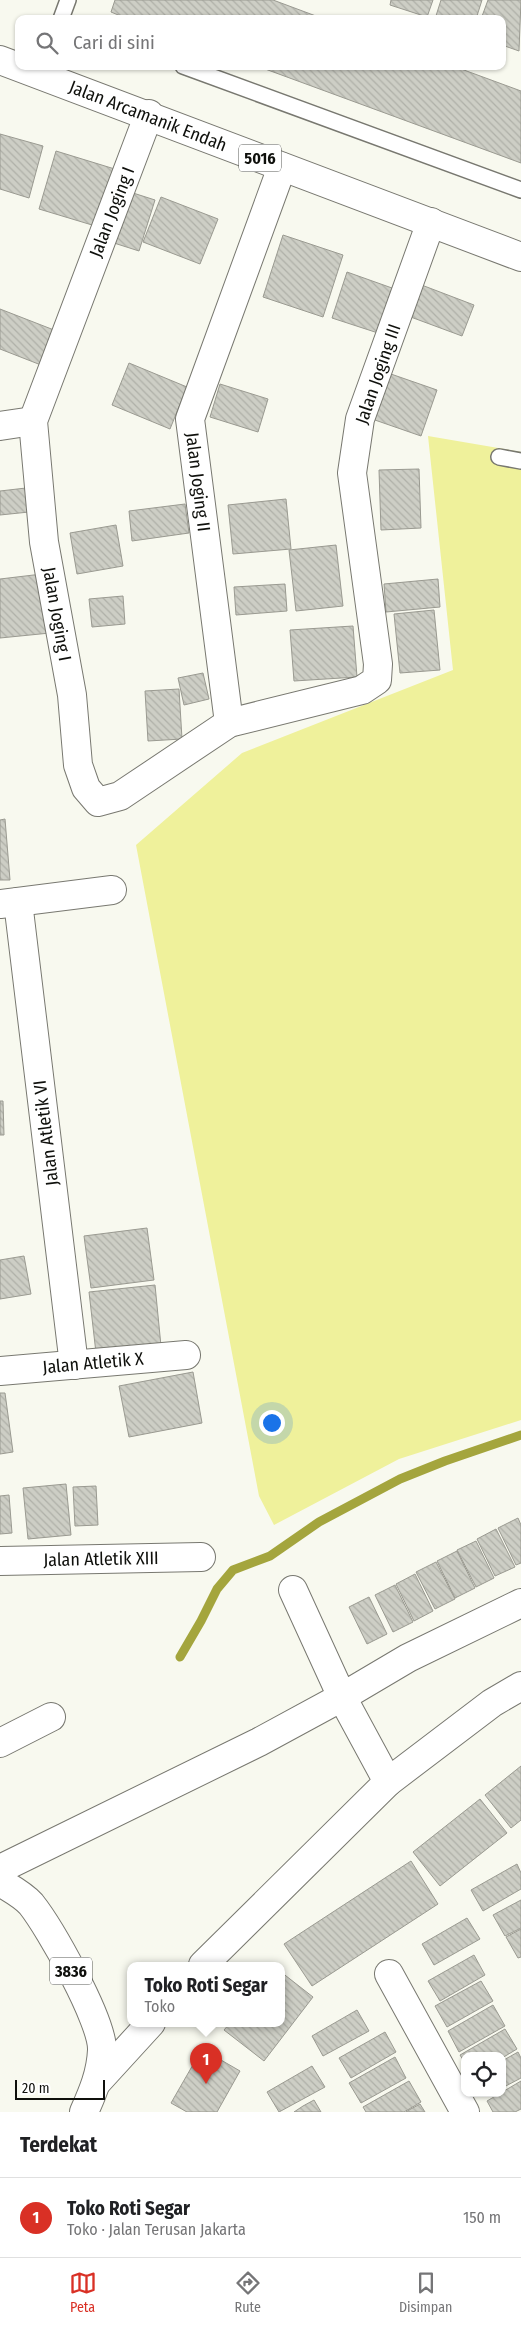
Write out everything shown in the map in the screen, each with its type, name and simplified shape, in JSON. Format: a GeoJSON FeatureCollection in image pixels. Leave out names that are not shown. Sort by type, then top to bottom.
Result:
{"type":"FeatureCollection","features":[{"type":"Feature","properties":{"kind":"street","name":"Jalan Arcamanik Endah"},"geometry":{"type":"LineString","coordinates":[[0,60],[15,64]]}},
{"type":"Feature","properties":{"kind":"street","name":"Jalan Arcamanik Endah"},"geometry":{"type":"LineString","coordinates":[[43,71],[282,167],[521,257]]}},
{"type":"Feature","properties":{"kind":"street","name":"Jalan Joging I"},"geometry":{"type":"LineString","coordinates":[[149,114],[33,421],[44,542],[72,695],[78,765],[86,788],[98,802],[120,796],[229,722]]}},
{"type":"Feature","properties":{"kind":"street","name":"Jalan Joging II"},"geometry":{"type":"LineString","coordinates":[[229,722],[190,419],[282,167]]}},
{"type":"Feature","properties":{"kind":"street","name":"Jalan Joging III"},"geometry":{"type":"LineString","coordinates":[[229,722],[362,690],[377,680],[378,664],[352,473],[360,418],[432,222]]}},
{"type":"Feature","properties":{"kind":"street"},"geometry":{"type":"LineString","coordinates":[[0,426],[33,421]]}},
{"type":"Feature","properties":{"kind":"street"},"geometry":{"type":"LineString","coordinates":[[9,903],[112,890]]}},
{"type":"Feature","properties":{"kind":"street","name":"Jalan Atletik VI"},"geometry":{"type":"LineString","coordinates":[[9,903],[74,1365]]}},
{"type":"Feature","properties":{"kind":"street","name":"Jalan Atletik X"},"geometry":{"type":"LineString","coordinates":[[0,1372],[186,1355]]}},
{"type":"Feature","properties":{"kind":"street","name":"Jalan Atletik XIII"},"geometry":{"type":"LineString","coordinates":[[0,1561],[201,1557]]}},
{"type":"Feature","properties":{"kind":"street"},"geometry":{"type":"LineString","coordinates":[[293,1590],[342,1697],[388,1782]]}},
{"type":"Feature","properties":{"kind":"street"},"geometry":{"type":"LineString","coordinates":[[0,1869],[259,1742],[342,1697],[408,1658],[521,1603]]}},
{"type":"Feature","properties":{"kind":"street"},"geometry":{"type":"LineString","coordinates":[[206,1962],[388,1782],[477,1714],[521,1686]]}},
{"type":"Feature","properties":{"kind":"street"},"geometry":{"type":"LineString","coordinates":[[0,1743],[51,1717]]}},
{"type":"Feature","properties":{"kind":"street","name":"3836"},"geometry":{"type":"LineString","coordinates":[[0,1882],[30,1902],[53,1936],[91,2011],[102,2048],[98,2081],[84,2112]]}},
{"type":"Feature","properties":{"kind":"street"},"geometry":{"type":"LineString","coordinates":[[388,1974],[465,2112]]}},
{"type":"Feature","properties":{"kind":"street"},"geometry":{"type":"LineString","coordinates":[[98,2081],[147,2027]]}},
{"type":"Feature","properties":{"kind":"lane"},"geometry":{"type":"LineString","coordinates":[[62,15],[68,0]]}},
{"type":"Feature","properties":{"kind":"lane"},"geometry":{"type":"LineString","coordinates":[[194,70],[521,190]]}},
{"type":"Feature","properties":{"kind":"lane"},"geometry":{"type":"LineString","coordinates":[[498,457],[521,461]]}},
{"type":"Feature","properties":{"kind":"green space"},"geometry":{"type":"Polygon","coordinates":[[[428,436],[521,452],[521,1420],[399,1459],[274,1525],[259,1496],[136,845],[242,753],[453,670],[428,436]]]}},
{"type":"Feature","properties":{"kind":"building"},"geometry":{"type":"Polygon","coordinates":[[[115,0],[273,0],[313,15],[118,15],[111,12],[115,0]]]}},
{"type":"Feature","properties":{"kind":"building"},"geometry":{"type":"Polygon","coordinates":[[[391,0],[433,0],[428,15],[421,15],[390,5],[391,0]]]}},
{"type":"Feature","properties":{"kind":"building"},"geometry":{"type":"Polygon","coordinates":[[[441,0],[482,0],[477,15],[436,15],[441,0]]]}},
{"type":"Feature","properties":{"kind":"building"},"geometry":{"type":"Polygon","coordinates":[[[488,0],[521,0],[519,51],[506,46],[506,15],[482,15],[488,0]]]}},
{"type":"Feature","properties":{"kind":"building"},"geometry":{"type":"Polygon","coordinates":[[[268,70],[464,70],[521,91],[521,163],[268,70]]]}},
{"type":"Feature","properties":{"kind":"building"},"geometry":{"type":"Polygon","coordinates":[[[0,134],[43,146],[29,198],[0,189],[0,134]]]}},
{"type":"Feature","properties":{"kind":"building"},"geometry":{"type":"Polygon","coordinates":[[[56,151],[118,170],[102,228],[39,209],[56,151]]]}},
{"type":"Feature","properties":{"kind":"building"},"geometry":{"type":"Polygon","coordinates":[[[130,192],[155,200],[139,251],[114,243],[130,192]]]}},
{"type":"Feature","properties":{"kind":"building"},"geometry":{"type":"Polygon","coordinates":[[[161,197],[218,219],[200,264],[143,242],[161,197]]]}},
{"type":"Feature","properties":{"kind":"building"},"geometry":{"type":"Polygon","coordinates":[[[283,235],[343,255],[323,317],[263,297],[283,235]]]}},
{"type":"Feature","properties":{"kind":"building"},"geometry":{"type":"Polygon","coordinates":[[[347,272],[392,288],[378,333],[332,318],[347,272]]]}},
{"type":"Feature","properties":{"kind":"building"},"geometry":{"type":"Polygon","coordinates":[[[419,284],[474,305],[462,336],[408,316],[419,284]]]}},
{"type":"Feature","properties":{"kind":"building"},"geometry":{"type":"Polygon","coordinates":[[[0,309],[54,330],[41,365],[0,349],[0,309]]]}},
{"type":"Feature","properties":{"kind":"building"},"geometry":{"type":"Polygon","coordinates":[[[129,363],[187,387],[170,429],[112,405],[129,363]]]}},
{"type":"Feature","properties":{"kind":"building"},"geometry":{"type":"Polygon","coordinates":[[[388,373],[437,390],[421,436],[372,419],[388,373]]]}},
{"type":"Feature","properties":{"kind":"building"},"geometry":{"type":"Polygon","coordinates":[[[220,384],[268,399],[258,432],[210,417],[220,384]]]}},
{"type":"Feature","properties":{"kind":"building"},"geometry":{"type":"Polygon","coordinates":[[[419,469],[421,528],[381,530],[379,470],[419,469]]]}},
{"type":"Feature","properties":{"kind":"building"},"geometry":{"type":"Polygon","coordinates":[[[26,488],[29,512],[0,515],[0,491],[26,488]]]}},
{"type":"Feature","properties":{"kind":"building"},"geometry":{"type":"Polygon","coordinates":[[[286,499],[291,549],[233,554],[228,505],[286,499]]]}},
{"type":"Feature","properties":{"kind":"building"},"geometry":{"type":"Polygon","coordinates":[[[185,504],[189,533],[132,541],[129,511],[185,504]]]}},
{"type":"Feature","properties":{"kind":"building"},"geometry":{"type":"Polygon","coordinates":[[[116,525],[123,566],[77,574],[70,533],[116,525]]]}},
{"type":"Feature","properties":{"kind":"building"},"geometry":{"type":"Polygon","coordinates":[[[336,545],[343,606],[296,611],[289,550],[336,545]]]}},
{"type":"Feature","properties":{"kind":"building"},"geometry":{"type":"Polygon","coordinates":[[[42,574],[50,633],[0,638],[0,579],[42,574]]]}},
{"type":"Feature","properties":{"kind":"building"},"geometry":{"type":"Polygon","coordinates":[[[438,579],[440,607],[386,612],[384,584],[438,579]]]}},
{"type":"Feature","properties":{"kind":"building"},"geometry":{"type":"Polygon","coordinates":[[[285,584],[287,611],[236,615],[234,587],[285,584]]]}},
{"type":"Feature","properties":{"kind":"building"},"geometry":{"type":"Polygon","coordinates":[[[123,596],[125,624],[92,627],[89,599],[123,596]]]}},
{"type":"Feature","properties":{"kind":"building"},"geometry":{"type":"Polygon","coordinates":[[[434,610],[440,670],[400,673],[394,614],[434,610]]]}},
{"type":"Feature","properties":{"kind":"building"},"geometry":{"type":"Polygon","coordinates":[[[353,626],[357,677],[294,681],[290,630],[353,626]]]}},
{"type":"Feature","properties":{"kind":"building"},"geometry":{"type":"Polygon","coordinates":[[[203,673],[209,699],[184,705],[178,678],[203,673]]]}},
{"type":"Feature","properties":{"kind":"building"},"geometry":{"type":"Polygon","coordinates":[[[179,689],[182,739],[148,741],[145,691],[179,689]]]}},
{"type":"Feature","properties":{"kind":"building"},"geometry":{"type":"Polygon","coordinates":[[[5,819],[10,880],[0,880],[0,820],[5,819]]]}},
{"type":"Feature","properties":{"kind":"building"},"geometry":{"type":"Polygon","coordinates":[[[0,1101],[3,1101],[4,1135],[0,1135],[0,1101]]]}},
{"type":"Feature","properties":{"kind":"building"},"geometry":{"type":"Polygon","coordinates":[[[147,1228],[154,1280],[91,1288],[84,1236],[147,1228]]]}},
{"type":"Feature","properties":{"kind":"building"},"geometry":{"type":"Polygon","coordinates":[[[24,1256],[31,1294],[0,1299],[0,1260],[24,1256]]]}},
{"type":"Feature","properties":{"kind":"building"},"geometry":{"type":"Polygon","coordinates":[[[155,1285],[161,1346],[96,1353],[89,1292],[155,1285]]]}},
{"type":"Feature","properties":{"kind":"building"},"geometry":{"type":"Polygon","coordinates":[[[193,1372],[202,1423],[129,1437],[119,1386],[193,1372]]]}},
{"type":"Feature","properties":{"kind":"building"},"geometry":{"type":"Polygon","coordinates":[[[0,1393],[5,1393],[13,1452],[0,1454],[0,1393]]]}},
{"type":"Feature","properties":{"kind":"building"},"geometry":{"type":"Polygon","coordinates":[[[66,1484],[71,1535],[28,1539],[23,1488],[66,1484]]]}},
{"type":"Feature","properties":{"kind":"building"},"geometry":{"type":"Polygon","coordinates":[[[96,1486],[98,1525],[75,1526],[73,1487],[96,1486]]]}},
{"type":"Feature","properties":{"kind":"building"},"geometry":{"type":"Polygon","coordinates":[[[9,1495],[12,1533],[0,1534],[0,1496],[9,1495]]]}},
{"type":"Feature","properties":{"kind":"building"},"geometry":{"type":"Polygon","coordinates":[[[518,1518],[521,1525],[521,1563],[516,1565],[498,1528],[518,1518]]]}},
{"type":"Feature","properties":{"kind":"building"},"geometry":{"type":"Polygon","coordinates":[[[496,1529],[515,1567],[495,1576],[477,1539],[496,1529]]]}},
{"type":"Feature","properties":{"kind":"building"},"geometry":{"type":"Polygon","coordinates":[[[476,1541],[494,1578],[476,1587],[457,1550],[476,1541]]]}},
{"type":"Feature","properties":{"kind":"building"},"geometry":{"type":"Polygon","coordinates":[[[457,1551],[475,1588],[455,1598],[437,1561],[457,1551]]]}},
{"type":"Feature","properties":{"kind":"building"},"geometry":{"type":"Polygon","coordinates":[[[436,1562],[455,1599],[435,1609],[416,1572],[436,1562]]]}},
{"type":"Feature","properties":{"kind":"building"},"geometry":{"type":"Polygon","coordinates":[[[415,1574],[433,1611],[414,1621],[396,1584],[415,1574]]]}},
{"type":"Feature","properties":{"kind":"building"},"geometry":{"type":"Polygon","coordinates":[[[395,1585],[413,1622],[393,1632],[375,1595],[395,1585]]]}},
{"type":"Feature","properties":{"kind":"building"},"geometry":{"type":"Polygon","coordinates":[[[369,1597],[387,1634],[367,1644],[349,1607],[369,1597]]]}},
{"type":"Feature","properties":{"kind":"building"},"geometry":{"type":"Polygon","coordinates":[[[521,1766],[521,1820],[511,1828],[485,1795],[521,1766]]]}},
{"type":"Feature","properties":{"kind":"building"},"geometry":{"type":"Polygon","coordinates":[[[480,1799],[507,1833],[440,1886],[413,1852],[480,1799]]]}},
{"type":"Feature","properties":{"kind":"building"},"geometry":{"type":"Polygon","coordinates":[[[411,1861],[438,1904],[312,1986],[284,1944],[411,1861]]]}},
{"type":"Feature","properties":{"kind":"building"},"geometry":{"type":"Polygon","coordinates":[[[517,1864],[521,1873],[521,1889],[483,1911],[471,1890],[517,1864]]]}},
{"type":"Feature","properties":{"kind":"building"},"geometry":{"type":"Polygon","coordinates":[[[521,1900],[521,1928],[505,1936],[493,1915],[521,1900]]]}},
{"type":"Feature","properties":{"kind":"building"},"geometry":{"type":"Polygon","coordinates":[[[467,1918],[480,1939],[434,1965],[422,1944],[467,1918]]]}},
{"type":"Feature","properties":{"kind":"building"},"geometry":{"type":"Polygon","coordinates":[[[521,1929],[521,1957],[518,1958],[506,1937],[521,1929]]]}},
{"type":"Feature","properties":{"kind":"building"},"geometry":{"type":"Polygon","coordinates":[[[474,1955],[485,1975],[440,2001],[428,1981],[474,1955]]]}},
{"type":"Feature","properties":{"kind":"building"},"geometry":{"type":"Polygon","coordinates":[[[285,1975],[313,1997],[264,2061],[224,2030],[227,2027],[285,2027],[285,1975]]]}},
{"type":"Feature","properties":{"kind":"building"},"geometry":{"type":"Polygon","coordinates":[[[481,1981],[493,2001],[447,2027],[435,2006],[481,1981]]]}},
{"type":"Feature","properties":{"kind":"building"},"geometry":{"type":"Polygon","coordinates":[[[493,2005],[505,2026],[459,2052],[448,2031],[493,2005]]]}},
{"type":"Feature","properties":{"kind":"building"},"geometry":{"type":"Polygon","coordinates":[[[357,2010],[369,2031],[323,2056],[312,2036],[357,2010]]]}},
{"type":"Feature","properties":{"kind":"building"},"geometry":{"type":"Polygon","coordinates":[[[505,2029],[517,2049],[506,2056],[506,2052],[465,2052],[505,2029]]]}},
{"type":"Feature","properties":{"kind":"building"},"geometry":{"type":"Polygon","coordinates":[[[385,2032],[396,2052],[351,2078],[339,2058],[385,2032]]]}},
{"type":"Feature","properties":{"kind":"building"},"geometry":{"type":"Polygon","coordinates":[[[202,2049],[240,2071],[217,2112],[187,2112],[171,2103],[202,2049]]]}},
{"type":"Feature","properties":{"kind":"building"},"geometry":{"type":"Polygon","coordinates":[[[518,2052],[521,2058],[521,2078],[506,2086],[506,2059],[518,2052]]]}},
{"type":"Feature","properties":{"kind":"building"},"geometry":{"type":"Polygon","coordinates":[[[395,2057],[406,2078],[361,2103],[349,2083],[395,2057]]]}},
{"type":"Feature","properties":{"kind":"building"},"geometry":{"type":"Polygon","coordinates":[[[312,2066],[325,2087],[279,2112],[267,2092],[312,2066]]]}},
{"type":"Feature","properties":{"kind":"building"},"geometry":{"type":"Polygon","coordinates":[[[409,2081],[421,2102],[404,2112],[366,2112],[363,2107],[409,2081]]]}},
{"type":"Feature","properties":{"kind":"building"},"geometry":{"type":"Polygon","coordinates":[[[521,2081],[521,2109],[515,2112],[493,2112],[487,2101],[494,2097],[506,2097],[506,2090],[521,2081]]]}},
{"type":"Feature","properties":{"kind":"building"},"geometry":{"type":"Polygon","coordinates":[[[314,2100],[321,2112],[294,2112],[303,2106],[314,2100]]]}},
{"type":"Feature","properties":{"kind":"building"},"geometry":{"type":"Polygon","coordinates":[[[420,2104],[425,2112],[406,2112],[409,2110],[420,2104]]]}},
{"type":"Feature","properties":{"kind":"waterway"},"geometry":{"type":"LineString","coordinates":[[180,1657],[217,1589],[233,1570],[270,1556],[319,1522],[400,1479],[445,1461],[521,1435]]}},
{"type":"Feature","properties":{"kind":"place","name":"Toko Roti Segar"},"geometry":{"type":"Point","coordinates":[206,2084]}}]}
